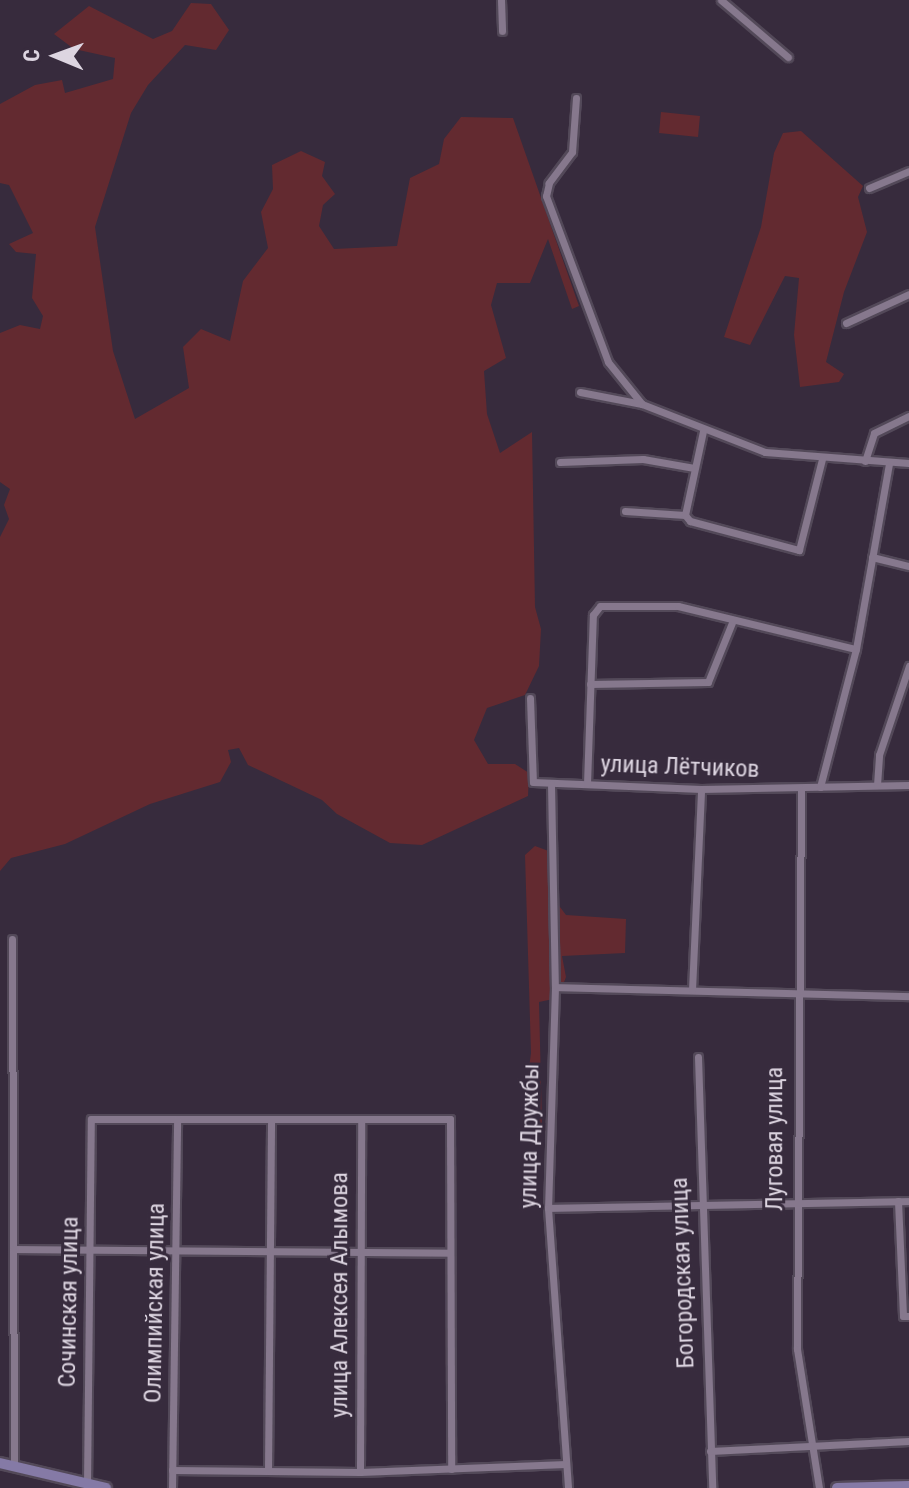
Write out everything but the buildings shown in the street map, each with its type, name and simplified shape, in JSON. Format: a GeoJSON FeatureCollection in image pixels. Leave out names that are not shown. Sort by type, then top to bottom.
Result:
{"type":"FeatureCollection","features":[{"type":"Feature","properties":{"kind":"main road"},"geometry":{"type":"LineString","coordinates":[[0,1463],[106,1488]]}},
{"type":"Feature","properties":{"kind":"main road"},"geometry":{"type":"LineString","coordinates":[[837,1488],[909,1486]]}},
{"type":"Feature","properties":{"kind":"street"},"geometry":{"type":"LineString","coordinates":[[501,0],[502,31]]}},
{"type":"Feature","properties":{"kind":"street"},"geometry":{"type":"LineString","coordinates":[[721,0],[788,57]]}},
{"type":"Feature","properties":{"kind":"street"},"geometry":{"type":"LineString","coordinates":[[576,98],[572,152],[549,183],[546,196],[608,362],[642,404]]}},
{"type":"Feature","properties":{"kind":"street"},"geometry":{"type":"LineString","coordinates":[[869,188],[909,171]]}},
{"type":"Feature","properties":{"kind":"street"},"geometry":{"type":"LineString","coordinates":[[846,323],[909,294]]}},
{"type":"Feature","properties":{"kind":"street"},"geometry":{"type":"LineString","coordinates":[[580,392],[642,404],[703,431],[765,452],[822,459],[909,463]]}},
{"type":"Feature","properties":{"kind":"street"},"geometry":{"type":"LineString","coordinates":[[865,461],[874,433],[909,416]]}},
{"type":"Feature","properties":{"kind":"street"},"geometry":{"type":"LineString","coordinates":[[685,515],[703,431]]}},
{"type":"Feature","properties":{"kind":"street"},"geometry":{"type":"LineString","coordinates":[[560,462],[643,459],[694,468]]}},
{"type":"Feature","properties":{"kind":"street"},"geometry":{"type":"LineString","coordinates":[[625,511],[685,515],[690,521],[799,550],[822,459]]}},
{"type":"Feature","properties":{"kind":"street"},"geometry":{"type":"LineString","coordinates":[[820,787],[856,649],[889,463]]}},
{"type":"Feature","properties":{"kind":"street"},"geometry":{"type":"LineString","coordinates":[[872,557],[909,566]]}},
{"type":"Feature","properties":{"kind":"street"},"geometry":{"type":"LineString","coordinates":[[587,784],[595,609],[678,606],[856,649]]}},
{"type":"Feature","properties":{"kind":"street"},"geometry":{"type":"LineString","coordinates":[[590,684],[708,682],[733,620]]}},
{"type":"Feature","properties":{"kind":"street"},"geometry":{"type":"LineString","coordinates":[[877,785],[879,755],[906,688],[909,666]]}},
{"type":"Feature","properties":{"kind":"street"},"geometry":{"type":"LineString","coordinates":[[530,698],[533,782],[551,784]]}},
{"type":"Feature","properties":{"kind":"street","name":"улица Лётчиков"},"geometry":{"type":"LineString","coordinates":[[551,784],[701,789],[909,785]]}},
{"type":"Feature","properties":{"kind":"street","name":"улица Дружбы"},"geometry":{"type":"LineString","coordinates":[[551,784],[555,987],[548,1208],[568,1488]]}},
{"type":"Feature","properties":{"kind":"street"},"geometry":{"type":"LineString","coordinates":[[692,990],[701,789]]}},
{"type":"Feature","properties":{"kind":"street","name":"Луговая улица"},"geometry":{"type":"LineString","coordinates":[[801,789],[795,994],[797,1349],[809,1446],[819,1488]]}},
{"type":"Feature","properties":{"kind":"street"},"geometry":{"type":"LineString","coordinates":[[12,939],[14,1467]]}},
{"type":"Feature","properties":{"kind":"street"},"geometry":{"type":"LineString","coordinates":[[555,987],[909,996]]}},
{"type":"Feature","properties":{"kind":"street","name":"Богородская улица"},"geometry":{"type":"LineString","coordinates":[[698,1057],[712,1488]]}},
{"type":"Feature","properties":{"kind":"street","name":"Сочинская улица"},"geometry":{"type":"LineString","coordinates":[[87,1485],[91,1119],[177,1119]]}},
{"type":"Feature","properties":{"kind":"street"},"geometry":{"type":"LineString","coordinates":[[177,1119],[450,1119],[451,1469]]}},
{"type":"Feature","properties":{"kind":"street","name":"Олимпийская улица"},"geometry":{"type":"LineString","coordinates":[[172,1488],[177,1119]]}},
{"type":"Feature","properties":{"kind":"street"},"geometry":{"type":"LineString","coordinates":[[268,1471],[271,1119]]}},
{"type":"Feature","properties":{"kind":"street","name":"улица Алексея Алымова"},"geometry":{"type":"LineString","coordinates":[[360,1472],[361,1119]]}},
{"type":"Feature","properties":{"kind":"street"},"geometry":{"type":"LineString","coordinates":[[898,1201],[903,1316],[909,1316]]}},
{"type":"Feature","properties":{"kind":"street"},"geometry":{"type":"LineString","coordinates":[[548,1208],[909,1201]]}},
{"type":"Feature","properties":{"kind":"street"},"geometry":{"type":"LineString","coordinates":[[13,1249],[450,1253]]}},
{"type":"Feature","properties":{"kind":"street"},"geometry":{"type":"LineString","coordinates":[[710,1451],[909,1441]]}},
{"type":"Feature","properties":{"kind":"street"},"geometry":{"type":"LineString","coordinates":[[172,1470],[360,1472],[566,1464]]}},
{"type":"Feature","properties":{"kind":"shaded area"},"geometry":{"type":"Polygon","coordinates":[[[191,3],[211,4],[229,30],[216,50],[185,45],[148,85],[131,113],[95,227],[113,351],[135,419],[189,388],[183,347],[201,329],[230,341],[243,281],[268,248],[261,212],[273,189],[272,165],[301,151],[325,162],[322,176],[335,194],[323,205],[319,226],[334,249],[397,246],[410,178],[439,164],[444,139],[461,117],[513,118],[579,306],[572,309],[548,239],[530,283],[497,283],[491,305],[506,358],[484,371],[487,414],[500,453],[532,432],[535,607],[541,629],[539,666],[525,695],[487,708],[474,740],[488,764],[515,764],[529,773],[528,796],[422,845],[390,843],[337,814],[322,800],[248,765],[239,748],[228,750],[231,762],[220,782],[150,804],[65,844],[11,858],[0,871],[0,537],[9,519],[4,505],[10,489],[0,482],[0,333],[20,325],[40,329],[43,316],[32,298],[36,254],[16,252],[9,244],[33,233],[9,185],[0,183],[0,104],[35,85],[62,80],[65,93],[113,79],[115,58],[74,49],[54,34],[89,6],[153,39],[172,31],[191,3]]]}},
{"type":"Feature","properties":{"kind":"shaded area"},"geometry":{"type":"Polygon","coordinates":[[[661,112],[700,116],[698,137],[659,133],[661,112]]]}},
{"type":"Feature","properties":{"kind":"shaded area"},"geometry":{"type":"Polygon","coordinates":[[[801,131],[863,186],[858,197],[867,232],[844,292],[826,362],[844,374],[839,382],[800,387],[794,335],[799,278],[785,276],[750,345],[724,337],[761,227],[774,153],[783,133],[801,131]]]}},
{"type":"Feature","properties":{"kind":"shaded area"},"geometry":{"type":"Polygon","coordinates":[[[535,846],[554,853],[557,903],[566,915],[626,919],[625,953],[562,956],[566,977],[558,998],[539,1002],[542,1126],[522,1121],[531,1053],[525,855],[535,846]]]}}]}
